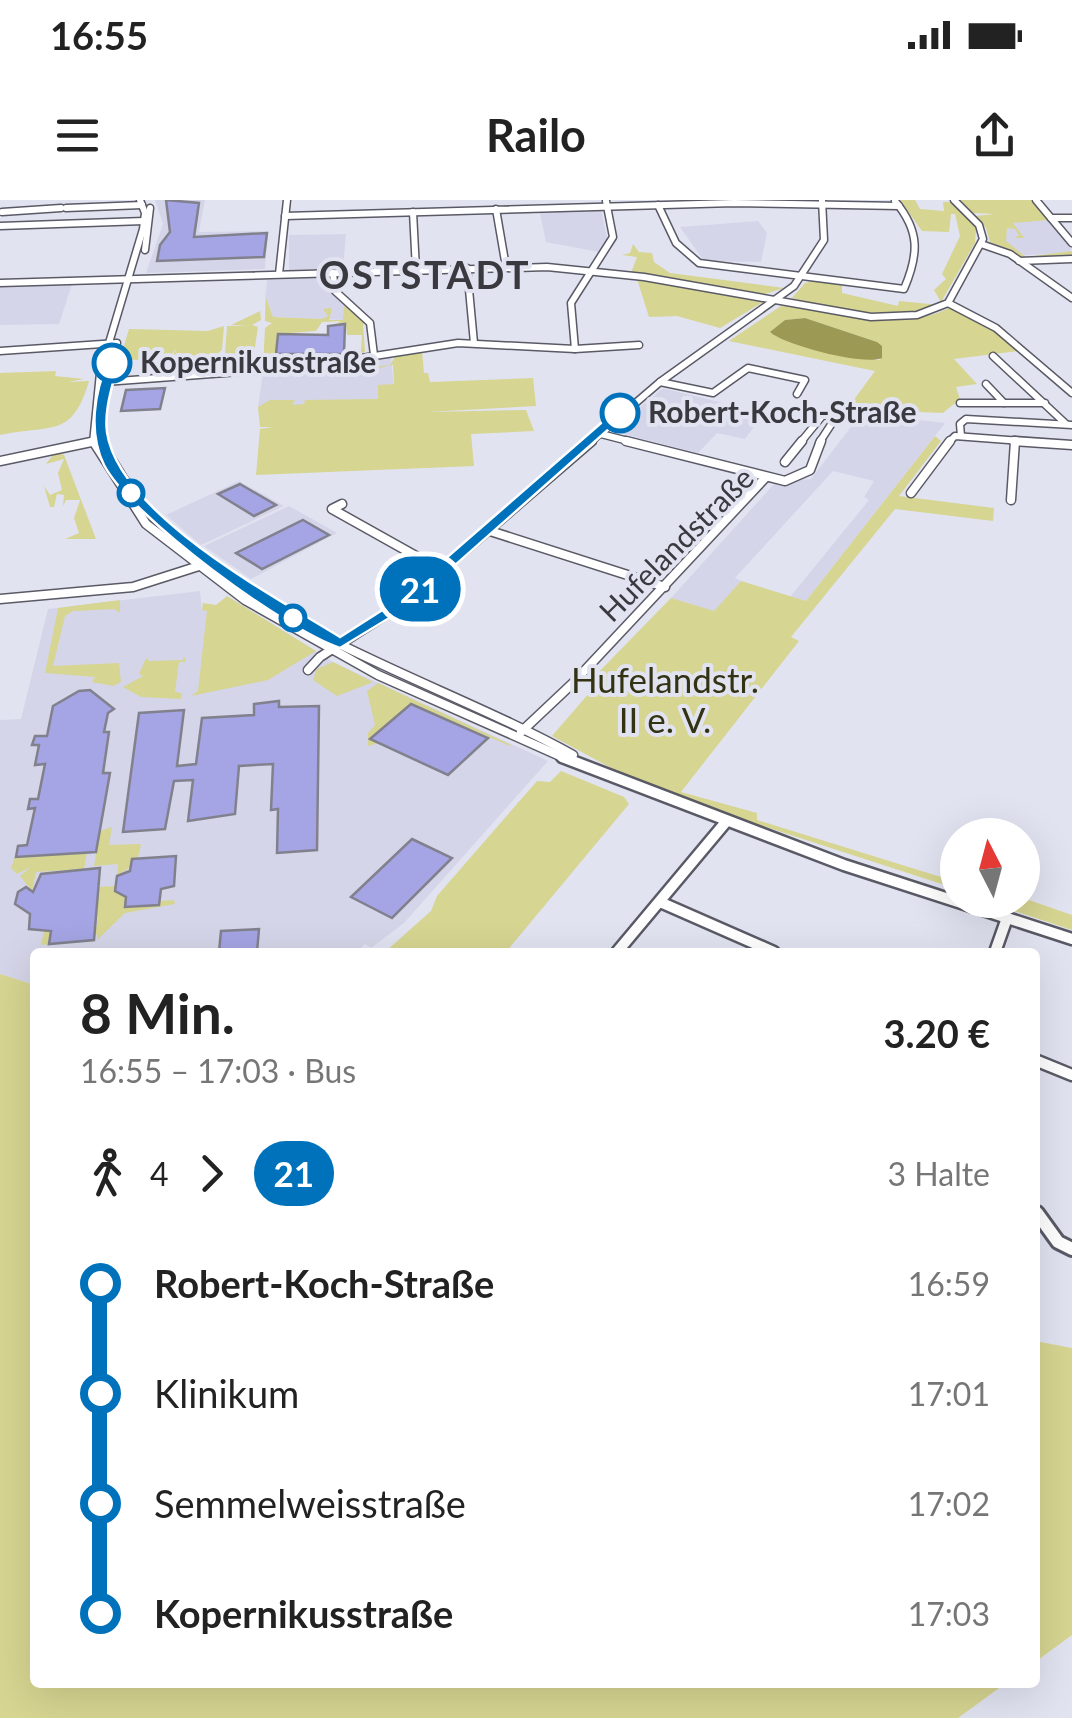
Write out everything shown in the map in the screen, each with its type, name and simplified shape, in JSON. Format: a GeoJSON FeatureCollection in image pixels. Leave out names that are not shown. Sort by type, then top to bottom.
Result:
{"type":"FeatureCollection","features":[{"type":"Feature","properties":{"kind":"street"},"geometry":{"type":"LineString","coordinates":[[279,274],[287,200]]}},
{"type":"Feature","properties":{"kind":"street"},"geometry":{"type":"LineString","coordinates":[[0,283],[506,267],[593,270],[888,318],[925,314],[948,304],[980,244],[982,229],[954,200]]}},
{"type":"Feature","properties":{"kind":"street"},"geometry":{"type":"LineString","coordinates":[[1036,200],[1072,244]]}},
{"type":"Feature","properties":{"kind":"street"},"geometry":{"type":"LineString","coordinates":[[6,202],[1,214],[143,202]]}},
{"type":"Feature","properties":{"kind":"street"},"geometry":{"type":"LineString","coordinates":[[133,279],[144,221],[143,202]]}},
{"type":"Feature","properties":{"kind":"street"},"geometry":{"type":"LineString","coordinates":[[143,202],[152,221],[92,407],[95,440],[119,494],[200,563],[339,649],[599,772],[725,824],[940,896]]}},
{"type":"Feature","properties":{"kind":"street"},"geometry":{"type":"LineString","coordinates":[[339,649],[442,570],[660,382],[778,300],[802,278],[824,240],[822,202]]}},
{"type":"Feature","properties":{"kind":"street"},"geometry":{"type":"LineString","coordinates":[[285,216],[606,203],[897,203],[918,233],[916,254],[904,288],[802,278],[693,260],[676,242],[658,205]]}},
{"type":"Feature","properties":{"kind":"street"},"geometry":{"type":"LineString","coordinates":[[575,349],[569,309],[612,240],[606,203]]}},
{"type":"Feature","properties":{"kind":"street"},"geometry":{"type":"LineString","coordinates":[[496,209],[506,267]]}},
{"type":"Feature","properties":{"kind":"street"},"geometry":{"type":"LineString","coordinates":[[412,212],[416,270]]}},
{"type":"Feature","properties":{"kind":"street"},"geometry":{"type":"LineString","coordinates":[[1051,218],[1072,218]]}},
{"type":"Feature","properties":{"kind":"street"},"geometry":{"type":"LineString","coordinates":[[0,226],[144,221]]}},
{"type":"Feature","properties":{"kind":"street"},"geometry":{"type":"LineString","coordinates":[[980,244],[1004,250],[1072,298]]}},
{"type":"Feature","properties":{"kind":"street"},"geometry":{"type":"LineString","coordinates":[[1019,261],[1072,258]]}},
{"type":"Feature","properties":{"kind":"street"},"geometry":{"type":"LineString","coordinates":[[467,268],[474,342]]}},
{"type":"Feature","properties":{"kind":"street"},"geometry":{"type":"LineString","coordinates":[[333,273],[335,291],[370,323],[374,356]]}},
{"type":"Feature","properties":{"kind":"street"},"geometry":{"type":"LineString","coordinates":[[948,304],[993,326],[1072,393]]}},
{"type":"Feature","properties":{"kind":"street"},"geometry":{"type":"LineString","coordinates":[[103,382],[304,367],[474,342],[575,349],[638,345]]}},
{"type":"Feature","properties":{"kind":"street"},"geometry":{"type":"LineString","coordinates":[[0,351],[115,343]]}},
{"type":"Feature","properties":{"kind":"street"},"geometry":{"type":"LineString","coordinates":[[993,356],[1069,424]]}},
{"type":"Feature","properties":{"kind":"street"},"geometry":{"type":"LineString","coordinates":[[660,382],[709,393],[744,367],[805,380],[797,394]]}},
{"type":"Feature","properties":{"kind":"street"},"geometry":{"type":"LineString","coordinates":[[986,384],[1004,403]]}},
{"type":"Feature","properties":{"kind":"street"},"geometry":{"type":"LineString","coordinates":[[960,403],[1046,403]]}},
{"type":"Feature","properties":{"kind":"street","name":"Hufelandstraße"},"geometry":{"type":"LineString","coordinates":[[520,733],[666,587],[766,477],[785,481],[807,474],[817,446],[836,417],[823,415],[785,462]]}},
{"type":"Feature","properties":{"kind":"street"},"geometry":{"type":"LineString","coordinates":[[961,436],[960,422],[970,419],[1069,424]]}},
{"type":"Feature","properties":{"kind":"street"},"geometry":{"type":"LineString","coordinates":[[597,434],[766,477]]}},
{"type":"Feature","properties":{"kind":"street"},"geometry":{"type":"LineString","coordinates":[[911,493],[947,441],[961,436],[1072,446]]}},
{"type":"Feature","properties":{"kind":"street"},"geometry":{"type":"LineString","coordinates":[[0,461],[95,440]]}},
{"type":"Feature","properties":{"kind":"street"},"geometry":{"type":"LineString","coordinates":[[1012,500],[1015,441]]}},
{"type":"Feature","properties":{"kind":"street"},"geometry":{"type":"LineString","coordinates":[[802,442],[817,446]]}},
{"type":"Feature","properties":{"kind":"street"},"geometry":{"type":"LineString","coordinates":[[342,504],[332,509],[442,570]]}},
{"type":"Feature","properties":{"kind":"street"},"geometry":{"type":"LineString","coordinates":[[487,530],[666,587]]}},
{"type":"Feature","properties":{"kind":"street"},"geometry":{"type":"LineString","coordinates":[[0,599],[56,597],[160,578],[200,563]]}},
{"type":"Feature","properties":{"kind":"street"},"geometry":{"type":"LineString","coordinates":[[620,948],[725,824]]}},
{"type":"Feature","properties":{"kind":"street"},"geometry":{"type":"LineString","coordinates":[[660,902],[765,948]]}},
{"type":"Feature","properties":{"kind":"street"},"geometry":{"type":"LineString","coordinates":[[996,948],[1007,918],[1072,938]]}},
{"type":"Feature","properties":{"kind":"street"},"geometry":{"type":"LineString","coordinates":[[1040,1062],[1072,1074]]}},
{"type":"Feature","properties":{"kind":"street"},"geometry":{"type":"LineString","coordinates":[[1040,1216],[1058,1242],[1072,1249]]}},
{"type":"Feature","properties":{"kind":"shaded area"},"geometry":{"type":"Polygon","coordinates":[[[155,200],[205,200],[199,232],[268,231],[265,269],[146,273],[163,224],[155,200]]]}},
{"type":"Feature","properties":{"kind":"shaded area"},"geometry":{"type":"Polygon","coordinates":[[[601,210],[607,238],[599,252],[546,242],[540,213],[601,210]]]}},
{"type":"Feature","properties":{"kind":"shaded area"},"geometry":{"type":"Polygon","coordinates":[[[1049,220],[1072,247],[1069,253],[1024,255],[1005,244],[1007,222],[1049,220]]]}},
{"type":"Feature","properties":{"kind":"shaded area"},"geometry":{"type":"Polygon","coordinates":[[[758,221],[767,233],[761,262],[704,261],[680,227],[758,221]]]}},
{"type":"Feature","properties":{"kind":"shaded area"},"geometry":{"type":"Polygon","coordinates":[[[346,234],[343,268],[289,270],[289,235],[346,234]]]}},
{"type":"Feature","properties":{"kind":"shaded area"},"geometry":{"type":"Polygon","coordinates":[[[330,277],[330,290],[347,307],[344,320],[273,317],[266,298],[267,280],[330,277]]]}},
{"type":"Feature","properties":{"kind":"shaded area"},"geometry":{"type":"Polygon","coordinates":[[[72,284],[59,324],[0,325],[0,287],[72,284]]]}},
{"type":"Feature","properties":{"kind":"shaded area"},"geometry":{"type":"Polygon","coordinates":[[[805,318],[877,342],[882,346],[882,358],[824,353],[770,332],[785,320],[805,318]]]}},
{"type":"Feature","properties":{"kind":"shaded area"},"geometry":{"type":"Polygon","coordinates":[[[391,356],[395,402],[258,407],[263,373],[391,356]]]}},
{"type":"Feature","properties":{"kind":"shaded area"},"geometry":{"type":"Polygon","coordinates":[[[662,389],[764,413],[745,439],[717,433],[698,453],[619,433],[615,428],[662,389]]]}},
{"type":"Feature","properties":{"kind":"shaded area"},"geometry":{"type":"Polygon","coordinates":[[[894,417],[945,423],[806,601],[790,597],[869,500],[864,497],[874,481],[833,471],[735,578],[741,581],[715,612],[671,598],[775,483],[811,479],[857,419],[894,417]]]}},
{"type":"Feature","properties":{"kind":"shaded area"},"geometry":{"type":"Polygon","coordinates":[[[239,481],[284,506],[201,545],[166,515],[239,481]]]}},
{"type":"Feature","properties":{"kind":"shaded area"},"geometry":{"type":"Polygon","coordinates":[[[289,506],[337,533],[251,579],[204,546],[289,506]]]}},
{"type":"Feature","properties":{"kind":"shaded area"},"geometry":{"type":"Polygon","coordinates":[[[200,591],[202,610],[232,599],[333,662],[548,761],[404,923],[371,948],[365,944],[361,948],[30,948],[30,983],[0,974],[0,720],[21,719],[48,609],[200,591]]]}},
{"type":"Feature","properties":{"kind":"green space"},"geometry":{"type":"Polygon","coordinates":[[[900,200],[915,200],[920,209],[944,211],[943,202],[950,202],[976,227],[975,243],[941,302],[934,290],[946,279],[942,274],[960,236],[955,214],[951,214],[949,232],[922,231],[900,200]]]}},
{"type":"Feature","properties":{"kind":"green space"},"geometry":{"type":"Polygon","coordinates":[[[960,200],[1033,200],[1049,220],[1013,223],[1024,238],[1015,238],[1019,235],[1015,229],[1007,228],[1006,241],[1026,257],[1072,251],[1072,256],[1024,258],[990,242],[986,228],[975,216],[995,214],[973,213],[960,200]]]}},
{"type":"Feature","properties":{"kind":"green space"},"geometry":{"type":"Polygon","coordinates":[[[633,244],[639,252],[652,253],[654,262],[670,273],[784,288],[765,294],[631,273],[637,257],[622,255],[630,253],[633,244]]]}},
{"type":"Feature","properties":{"kind":"green space"},"geometry":{"type":"Polygon","coordinates":[[[637,279],[763,302],[720,328],[677,316],[649,317],[637,279]]]}},
{"type":"Feature","properties":{"kind":"green space"},"geometry":{"type":"Polygon","coordinates":[[[266,280],[266,298],[273,317],[322,319],[328,316],[323,309],[332,308],[329,320],[343,320],[347,307],[367,323],[363,324],[365,352],[349,357],[361,352],[362,335],[347,335],[346,324],[336,324],[341,321],[322,322],[316,331],[278,334],[276,362],[339,359],[263,367],[265,328],[272,323],[265,321],[266,280]]]}},
{"type":"Feature","properties":{"kind":"green space"},"geometry":{"type":"Polygon","coordinates":[[[805,283],[842,284],[842,293],[898,306],[899,301],[940,305],[923,312],[886,316],[847,312],[792,298],[805,283]]]}},
{"type":"Feature","properties":{"kind":"green space"},"geometry":{"type":"Polygon","coordinates":[[[781,306],[887,319],[909,319],[951,307],[987,325],[1018,351],[954,359],[977,384],[956,387],[960,399],[943,413],[847,409],[875,371],[729,341],[781,306]],[[805,318],[785,320],[770,333],[836,355],[880,360],[877,342],[805,318]]]}},
{"type":"Feature","properties":{"kind":"green space"},"geometry":{"type":"Polygon","coordinates":[[[260,311],[261,320],[252,325],[258,327],[254,353],[249,356],[255,357],[257,369],[238,369],[243,359],[229,357],[224,368],[227,326],[249,326],[231,325],[260,311]]]}},
{"type":"Feature","properties":{"kind":"green space"},"geometry":{"type":"Polygon","coordinates":[[[224,326],[222,350],[212,358],[214,370],[203,370],[208,368],[209,357],[195,358],[191,370],[192,358],[179,358],[177,371],[181,372],[169,373],[174,371],[176,359],[171,359],[177,347],[169,359],[161,359],[159,373],[158,359],[144,360],[140,375],[142,360],[120,359],[129,329],[208,331],[224,326]]]}},
{"type":"Feature","properties":{"kind":"green space"},"geometry":{"type":"Polygon","coordinates":[[[422,351],[424,373],[428,373],[430,382],[533,378],[536,406],[427,412],[526,410],[534,431],[471,434],[474,466],[256,475],[260,429],[273,427],[260,427],[258,407],[270,400],[295,400],[292,405],[304,404],[305,400],[378,399],[378,385],[394,384],[393,365],[352,373],[350,370],[390,365],[396,355],[422,351]]]}},
{"type":"Feature","properties":{"kind":"green space"},"geometry":{"type":"Polygon","coordinates":[[[56,371],[55,376],[84,379],[68,382],[89,381],[75,412],[58,426],[0,435],[0,373],[56,371]]]}},
{"type":"Feature","properties":{"kind":"green space","name":"Hufelandstr. II e. V."},"geometry":{"type":"Polygon","coordinates":[[[935,436],[941,441],[899,496],[994,508],[993,521],[895,509],[791,637],[799,641],[681,792],[757,813],[757,820],[940,877],[940,883],[766,827],[735,821],[639,783],[552,736],[590,692],[590,681],[671,598],[714,611],[741,581],[806,601],[935,436]]]}},
{"type":"Feature","properties":{"kind":"green space"},"geometry":{"type":"Polygon","coordinates":[[[55,452],[64,455],[96,539],[65,539],[79,533],[74,518],[80,500],[66,500],[63,506],[64,495],[57,494],[54,507],[50,507],[44,486],[50,495],[62,490],[58,473],[64,459],[46,464],[55,452]]]}},
{"type":"Feature","properties":{"kind":"green space"},"geometry":{"type":"Polygon","coordinates":[[[227,596],[316,651],[268,680],[191,696],[198,691],[207,611],[202,610],[203,603],[216,605],[227,596]]]}},
{"type":"Feature","properties":{"kind":"green space"},"geometry":{"type":"Polygon","coordinates":[[[120,600],[120,613],[114,609],[73,611],[65,616],[53,666],[119,663],[121,682],[113,686],[92,682],[95,677],[45,673],[58,608],[120,600]]]}},
{"type":"Feature","properties":{"kind":"green space"},"geometry":{"type":"Polygon","coordinates":[[[184,656],[186,662],[179,662],[175,692],[182,693],[181,699],[141,697],[123,687],[143,676],[139,674],[146,658],[183,660],[184,656]]]}},
{"type":"Feature","properties":{"kind":"green space"},"geometry":{"type":"Polygon","coordinates":[[[333,662],[373,682],[337,696],[313,680],[317,669],[333,662]]]}},
{"type":"Feature","properties":{"kind":"green space"},"geometry":{"type":"Polygon","coordinates":[[[378,683],[511,745],[411,704],[371,738],[379,743],[368,746],[368,733],[375,725],[367,691],[378,683]]]}},
{"type":"Feature","properties":{"kind":"green space"},"geometry":{"type":"Polygon","coordinates":[[[561,771],[624,797],[629,804],[509,948],[389,948],[431,911],[437,896],[537,781],[550,782],[561,771]]]}},
{"type":"Feature","properties":{"kind":"green space"},"geometry":{"type":"Polygon","coordinates":[[[112,827],[109,845],[141,844],[134,864],[117,876],[118,864],[94,866],[100,831],[112,827]]]}},
{"type":"Feature","properties":{"kind":"green space"},"geometry":{"type":"Polygon","coordinates":[[[87,852],[84,869],[36,872],[32,891],[20,876],[31,867],[17,874],[11,868],[15,857],[87,852]]]}},
{"type":"Feature","properties":{"kind":"green space"},"geometry":{"type":"Polygon","coordinates":[[[116,886],[115,891],[127,895],[126,907],[174,900],[175,904],[125,913],[97,940],[98,931],[94,941],[41,945],[44,931],[51,931],[50,943],[94,940],[98,917],[90,917],[98,887],[116,886]]]}},
{"type":"Feature","properties":{"kind":"green space"},"geometry":{"type":"Polygon","coordinates":[[[1040,904],[1072,915],[1072,930],[1036,918],[1040,918],[1040,904]]]}},
{"type":"Feature","properties":{"kind":"green space"},"geometry":{"type":"Polygon","coordinates":[[[0,974],[30,983],[30,1688],[999,1688],[958,1718],[0,1718],[0,974]]]}},
{"type":"Feature","properties":{"kind":"green space"},"geometry":{"type":"Polygon","coordinates":[[[1040,1342],[1072,1348],[1072,1635],[1040,1658],[1040,1342]]]}},
{"type":"Feature","properties":{"kind":"building"},"geometry":{"type":"Polygon","coordinates":[[[166,200],[199,203],[194,237],[267,233],[264,257],[157,261],[160,245],[170,232],[166,200]]]}},
{"type":"Feature","properties":{"kind":"building"},"geometry":{"type":"Polygon","coordinates":[[[345,324],[344,354],[276,354],[278,334],[328,335],[328,326],[345,324]]]}},
{"type":"Feature","properties":{"kind":"building"},"geometry":{"type":"Polygon","coordinates":[[[165,388],[160,409],[121,411],[126,390],[165,388]]]}},
{"type":"Feature","properties":{"kind":"building"},"geometry":{"type":"Polygon","coordinates":[[[240,484],[276,505],[254,516],[218,494],[240,484]]]}},
{"type":"Feature","properties":{"kind":"building"},"geometry":{"type":"Polygon","coordinates":[[[303,520],[329,535],[262,569],[236,553],[303,520]]]}},
{"type":"Feature","properties":{"kind":"building"},"geometry":{"type":"Polygon","coordinates":[[[90,690],[114,709],[108,713],[104,732],[109,732],[103,773],[110,773],[96,852],[16,857],[18,846],[27,845],[35,808],[28,809],[30,799],[38,799],[45,764],[35,765],[39,745],[32,745],[35,736],[47,736],[53,706],[79,691],[90,690]]]}},
{"type":"Feature","properties":{"kind":"building"},"geometry":{"type":"Polygon","coordinates":[[[279,701],[279,707],[319,706],[317,850],[277,853],[278,809],[271,810],[273,764],[239,766],[235,814],[188,821],[193,780],[174,781],[165,829],[123,832],[139,713],[184,710],[177,766],[196,764],[202,718],[254,715],[254,704],[279,701]]]}},
{"type":"Feature","properties":{"kind":"building"},"geometry":{"type":"Polygon","coordinates":[[[411,704],[488,738],[448,775],[370,739],[411,704]]]}},
{"type":"Feature","properties":{"kind":"building"},"geometry":{"type":"Polygon","coordinates":[[[412,839],[452,858],[392,918],[351,897],[412,839]]]}},
{"type":"Feature","properties":{"kind":"building"},"geometry":{"type":"Polygon","coordinates":[[[176,856],[174,886],[161,889],[159,905],[125,907],[126,897],[115,891],[117,876],[130,871],[132,859],[176,856]]]}},
{"type":"Feature","properties":{"kind":"building"},"geometry":{"type":"Polygon","coordinates":[[[100,868],[94,940],[49,944],[51,931],[29,929],[30,914],[15,904],[18,892],[26,887],[33,892],[41,874],[100,868]]]}},
{"type":"Feature","properties":{"kind":"building"},"geometry":{"type":"Polygon","coordinates":[[[259,929],[257,948],[219,948],[221,931],[259,929]]]}},
{"type":"Feature","properties":{"kind":"bus line","name":"21"},"geometry":{"type":"LineString","coordinates":[[112,363],[101,406],[100,432],[110,464],[129,490],[159,522],[206,560],[340,644],[404,603],[620,413]]}},
{"type":"Feature","properties":{"kind":"place","name":"Kopernikusstraße"},"geometry":{"type":"Point","coordinates":[112,363]}},
{"type":"Feature","properties":{"kind":"place","name":"Robert-Koch-Straße"},"geometry":{"type":"Point","coordinates":[620,413]}},
{"type":"Feature","properties":{"kind":"district","name":"OSTSTADT"},"geometry":{"type":"Point","coordinates":[425,276]}}]}
